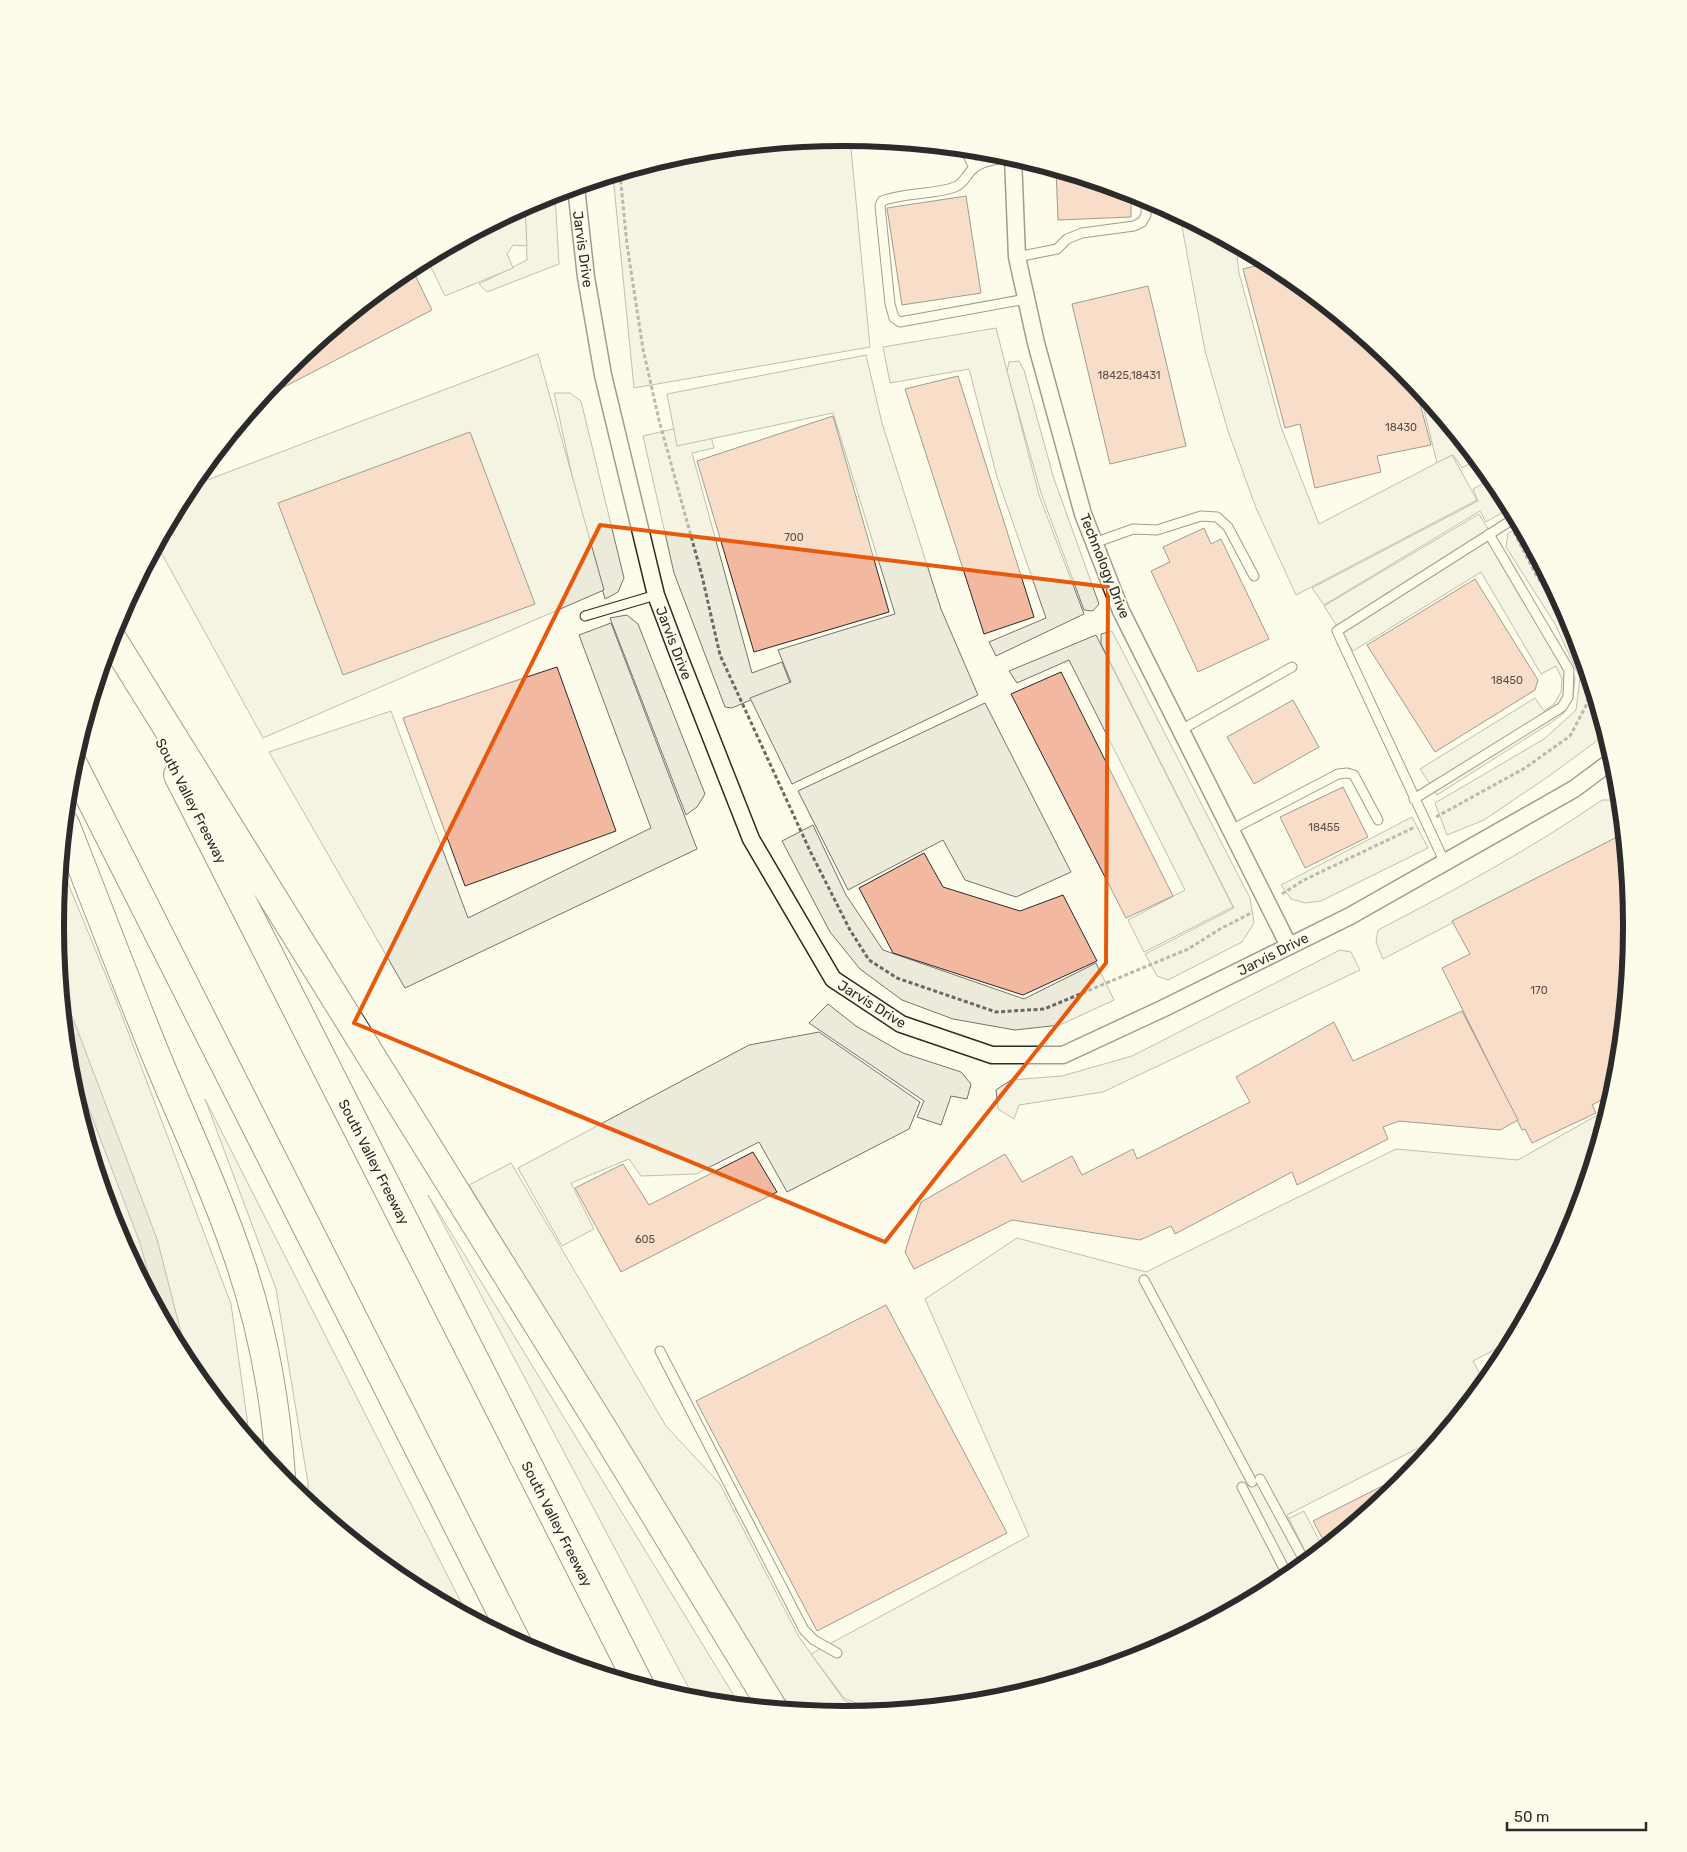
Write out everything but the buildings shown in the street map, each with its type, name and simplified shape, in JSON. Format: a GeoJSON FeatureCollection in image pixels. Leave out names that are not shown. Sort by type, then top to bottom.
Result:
{"type":"FeatureCollection","features":[{"type":"Feature","properties":{"kind":"highway"},"geometry":{"type":"LineString","coordinates":[[116,646],[606,1434],[769,1702]]}},
{"type":"Feature","properties":{"kind":"highway","name":"South Valley Freeway"},"geometry":{"type":"LineString","coordinates":[[115,650],[635,1677]]}},
{"type":"Feature","properties":{"kind":"highway"},"geometry":{"type":"LineString","coordinates":[[79,775],[511,1630]]}},
{"type":"Feature","properties":{"kind":"highway"},"geometry":{"type":"LineString","coordinates":[[69,834],[155,1053],[234,1245],[257,1323],[267,1369],[275,1415],[280,1464]]}},
{"type":"Feature","properties":{"kind":"street","name":"Technology Drive"},"geometry":{"type":"LineString","coordinates":[[1012,165],[1016,257],[1083,514],[1121,611],[1289,946]]}},
{"type":"Feature","properties":{"kind":"street","name":"Jarvis Drive"},"geometry":{"type":"LineString","coordinates":[[577,194],[586,277],[603,375],[656,595],[751,839],[833,979],[901,1024],[992,1055],[1063,1055],[1162,1009],[1350,916],[1574,790],[1606,765]]}},
{"type":"Feature","properties":{"kind":"lane"},"geometry":{"type":"LineString","coordinates":[[968,157],[974,168]]}},
{"type":"Feature","properties":{"kind":"lane"},"geometry":{"type":"LineString","coordinates":[[994,161],[974,168],[964,182],[954,188],[894,196],[882,200],[880,206],[890,304],[894,318],[900,322],[1026,299]]}},
{"type":"Feature","properties":{"kind":"lane"},"geometry":{"type":"LineString","coordinates":[[1016,257],[1057,249],[1067,239],[1082,232],[1134,226],[1142,222],[1146,215],[1146,208]]}},
{"type":"Feature","properties":{"kind":"lane"},"geometry":{"type":"LineString","coordinates":[[1094,543],[1133,530],[1157,530],[1210,515],[1223,521],[1228,527],[1254,576]]}},
{"type":"Feature","properties":{"kind":"lane"},"geometry":{"type":"LineString","coordinates":[[1445,863],[1424,822],[1336,631],[1510,521]]}},
{"type":"Feature","properties":{"kind":"lane"},"geometry":{"type":"LineString","coordinates":[[1414,799],[1562,707],[1568,697],[1569,670],[1489,534]]}},
{"type":"Feature","properties":{"kind":"lane"},"geometry":{"type":"LineString","coordinates":[[585,616],[656,595]]}},
{"type":"Feature","properties":{"kind":"lane"},"geometry":{"type":"LineString","coordinates":[[1181,730],[1292,667]]}},
{"type":"Feature","properties":{"kind":"lane"},"geometry":{"type":"LineString","coordinates":[[1230,830],[1338,774],[1347,772],[1354,775],[1378,820]]}},
{"type":"Feature","properties":{"kind":"lane"},"geometry":{"type":"LineString","coordinates":[[1144,1280],[1256,1480],[1302,1557]]}},
{"type":"Feature","properties":{"kind":"lane"},"geometry":{"type":"LineString","coordinates":[[660,1351],[804,1630],[814,1640],[837,1653]]}},
{"type":"Feature","properties":{"kind":"lane"},"geometry":{"type":"LineString","coordinates":[[1242,1487],[1284,1569]]}},
{"type":"Feature","properties":{"kind":"path"},"geometry":{"type":"LineString","coordinates":[[621,180],[627,245],[644,349],[659,420],[702,576],[720,655],[810,853],[850,930],[869,960],[897,978],[996,1012],[1044,1010],[1188,948],[1267,904],[1304,880],[1458,807],[1525,768],[1570,736],[1587,704],[1588,695]]}},
{"type":"Feature","properties":{"kind":"path"},"geometry":{"type":"LineString","coordinates":[[1516,532],[1536,575],[1548,591]]}},
{"type":"Feature","properties":{"kind":"highlighted area"},"geometry":{"type":"Polygon","coordinates":[[[600,525],[1108,587],[1106,963],[885,1242],[354,1023],[600,525]]]}},
{"type":"Feature","properties":{"kind":"shaded area"},"geometry":{"type":"Polygon","coordinates":[[[851,146],[870,347],[634,388],[614,182],[691,161],[742,153],[793,148],[851,146]]]}},
{"type":"Feature","properties":{"kind":"shaded area"},"geometry":{"type":"Polygon","coordinates":[[[555,202],[559,264],[487,292],[479,284],[527,260],[525,215],[555,202]]]}},
{"type":"Feature","properties":{"kind":"shaded area"},"geometry":{"type":"Polygon","coordinates":[[[525,215],[527,246],[513,245],[507,254],[513,268],[445,296],[430,266],[499,227],[525,215]]]}},
{"type":"Feature","properties":{"kind":"shaded area"},"geometry":{"type":"Polygon","coordinates":[[[1181,224],[1237,253],[1239,273],[1281,427],[1319,524],[1452,455],[1477,500],[1296,595],[1256,508],[1228,431],[1205,351],[1181,224]]]}},
{"type":"Feature","properties":{"kind":"shaded area"},"geometry":{"type":"Polygon","coordinates":[[[996,328],[1039,495],[1084,614],[996,656],[989,642],[1046,618],[997,477],[969,369],[890,383],[883,347],[996,328]]]}},
{"type":"Feature","properties":{"kind":"shaded area"},"geometry":{"type":"Polygon","coordinates":[[[538,354],[604,590],[263,738],[160,551],[203,482],[538,354]]]}},
{"type":"Feature","properties":{"kind":"shaded area"},"geometry":{"type":"Polygon","coordinates":[[[866,355],[882,423],[941,609],[978,695],[792,784],[750,698],[791,682],[778,650],[895,614],[833,413],[677,446],[667,394],[866,355]]]}},
{"type":"Feature","properties":{"kind":"shaded area"},"geometry":{"type":"Polygon","coordinates":[[[1019,361],[1024,370],[1053,476],[1099,604],[1093,611],[1084,610],[1041,493],[1007,372],[1009,362],[1019,361]]]}},
{"type":"Feature","properties":{"kind":"shaded area"},"geometry":{"type":"Polygon","coordinates":[[[554,393],[570,393],[581,401],[624,578],[618,592],[605,599],[578,503],[554,393]]]}},
{"type":"Feature","properties":{"kind":"shaded area"},"geometry":{"type":"Polygon","coordinates":[[[1422,404],[1471,463],[1462,468],[1453,455],[1437,463],[1422,404]]]}},
{"type":"Feature","properties":{"kind":"shaded area"},"geometry":{"type":"Polygon","coordinates":[[[707,421],[714,448],[692,453],[752,673],[782,662],[790,683],[732,708],[725,707],[674,573],[643,436],[707,421]]]}},
{"type":"Feature","properties":{"kind":"shaded area"},"geometry":{"type":"Polygon","coordinates":[[[1485,483],[1504,512],[1486,522],[1480,511],[1324,605],[1312,588],[1478,501],[1473,489],[1485,483]]]}},
{"type":"Feature","properties":{"kind":"shaded area"},"geometry":{"type":"Polygon","coordinates":[[[1479,514],[1568,659],[1575,679],[1573,697],[1563,714],[1552,722],[1437,795],[1420,769],[1535,698],[1544,711],[1554,704],[1561,692],[1562,679],[1556,666],[1541,674],[1481,572],[1353,651],[1324,606],[1479,514]]]}},
{"type":"Feature","properties":{"kind":"shaded area"},"geometry":{"type":"Polygon","coordinates":[[[1515,530],[1543,581],[1582,675],[1600,739],[1484,820],[1447,835],[1435,803],[1544,739],[1576,710],[1580,678],[1555,624],[1506,547],[1508,533],[1515,530]]]}},
{"type":"Feature","properties":{"kind":"shaded area"},"geometry":{"type":"Polygon","coordinates":[[[627,615],[638,624],[705,794],[697,807],[686,815],[610,618],[627,615]]]}},
{"type":"Feature","properties":{"kind":"shaded area"},"geometry":{"type":"Polygon","coordinates":[[[611,623],[697,849],[405,988],[269,752],[391,711],[468,918],[651,828],[579,635],[611,623]]]}},
{"type":"Feature","properties":{"kind":"shaded area"},"geometry":{"type":"Polygon","coordinates":[[[1112,631],[1250,898],[1254,923],[1242,942],[1168,980],[1157,976],[1145,954],[1234,908],[1101,644],[1101,634],[1112,631]]]}},
{"type":"Feature","properties":{"kind":"shaded area"},"geometry":{"type":"Polygon","coordinates":[[[1096,635],[1233,907],[1144,952],[1128,920],[1185,890],[1069,660],[1017,683],[1009,671],[1096,635]]]}},
{"type":"Feature","properties":{"kind":"shaded area"},"geometry":{"type":"Polygon","coordinates":[[[985,703],[1071,872],[1016,897],[965,880],[943,840],[848,890],[798,791],[985,703]]]}},
{"type":"Feature","properties":{"kind":"shaded area"},"geometry":{"type":"Polygon","coordinates":[[[1602,800],[1613,800],[1618,836],[1383,959],[1376,942],[1378,930],[1436,900],[1602,800]]]}},
{"type":"Feature","properties":{"kind":"shaded area"},"geometry":{"type":"Polygon","coordinates":[[[1412,817],[1428,848],[1321,901],[1305,903],[1291,899],[1281,885],[1412,817]]]}},
{"type":"Feature","properties":{"kind":"shaded area"},"geometry":{"type":"Polygon","coordinates":[[[813,825],[846,895],[883,950],[1024,999],[1096,963],[1114,1000],[1060,1025],[1015,1030],[953,1019],[902,1000],[860,969],[830,932],[782,841],[813,825]]]}},
{"type":"Feature","properties":{"kind":"shaded area"},"geometry":{"type":"Polygon","coordinates":[[[65,876],[116,1000],[231,1304],[249,1430],[195,1359],[168,1316],[144,1271],[105,1177],[90,1128],[70,1028],[65,977],[65,876]]]}},
{"type":"Feature","properties":{"kind":"shaded area"},"geometry":{"type":"Polygon","coordinates":[[[1340,950],[1351,952],[1360,970],[1103,1092],[1019,1105],[1014,1119],[998,1109],[996,1090],[1011,1080],[1062,1076],[1132,1056],[1340,950]]]}},
{"type":"Feature","properties":{"kind":"shaded area"},"geometry":{"type":"Polygon","coordinates":[[[828,1004],[856,1026],[903,1053],[961,1072],[971,1084],[967,1099],[951,1096],[941,1125],[917,1117],[924,1101],[809,1023],[828,1004]]]}},
{"type":"Feature","properties":{"kind":"shaded area"},"geometry":{"type":"Polygon","coordinates":[[[68,1005],[157,1239],[183,1340],[151,1285],[140,1243],[81,1089],[68,1005]]]}},
{"type":"Feature","properties":{"kind":"shaded area"},"geometry":{"type":"Polygon","coordinates":[[[819,1032],[920,1102],[909,1129],[787,1192],[759,1142],[696,1174],[641,1176],[629,1159],[571,1183],[594,1229],[562,1246],[518,1168],[749,1045],[819,1032]]]}},
{"type":"Feature","properties":{"kind":"shaded area"},"geometry":{"type":"Polygon","coordinates":[[[205,1099],[463,1606],[410,1574],[369,1545],[308,1492],[276,1289],[205,1099]]]}},
{"type":"Feature","properties":{"kind":"shaded area"},"geometry":{"type":"Polygon","coordinates":[[[1600,1113],[1582,1177],[1543,1271],[1519,1316],[1500,1347],[1473,1361],[1480,1375],[1426,1444],[1287,1515],[1306,1553],[1277,1574],[1233,1601],[1188,1625],[1142,1646],[1094,1664],[996,1691],[945,1699],[861,1705],[844,1698],[811,1654],[1029,1536],[925,1299],[1017,1238],[1146,1272],[1396,1149],[1518,1160],[1600,1113]]]}},
{"type":"Feature","properties":{"kind":"shaded area"},"geometry":{"type":"Polygon","coordinates":[[[511,1163],[666,1426],[720,1484],[799,1637],[844,1700],[855,1706],[788,1704],[764,1671],[469,1185],[511,1163]]]}},
{"type":"Feature","properties":{"kind":"shaded area"},"geometry":{"type":"Polygon","coordinates":[[[428,1195],[735,1698],[690,1691],[428,1195]]]}},
{"type":"Feature","properties":{"kind":"shaded area"},"geometry":{"type":"Polygon","coordinates":[[[1304,1511],[1320,1543],[1306,1553],[1288,1519],[1304,1511]]]}}]}
